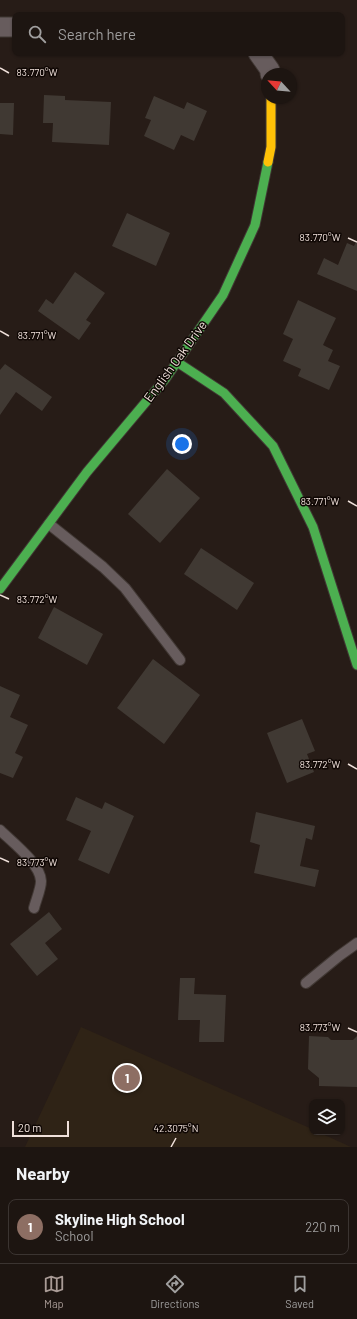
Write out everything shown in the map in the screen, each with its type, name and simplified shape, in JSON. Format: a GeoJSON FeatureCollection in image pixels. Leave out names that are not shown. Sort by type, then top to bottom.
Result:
{"type":"FeatureCollection","features":[{"type":"Feature","properties":{"kind":"street"},"geometry":{"type":"LineString","coordinates":[[0,27],[12,27]]}},
{"type":"Feature","properties":{"kind":"street"},"geometry":{"type":"LineString","coordinates":[[260,56],[269,68]]}},
{"type":"Feature","properties":{"kind":"street","name":"English Oak Drive"},"geometry":{"type":"LineString","coordinates":[[0,589],[87,472],[166,378],[223,295],[255,225],[271,147],[271,104]]}},
{"type":"Feature","properties":{"kind":"street"},"geometry":{"type":"LineString","coordinates":[[177,362],[224,393],[273,446],[313,527],[347,622],[357,665]]}},
{"type":"Feature","properties":{"kind":"lane"},"geometry":{"type":"LineString","coordinates":[[49,524],[103,567],[125,588],[180,660]]}},
{"type":"Feature","properties":{"kind":"lane"},"geometry":{"type":"LineString","coordinates":[[0,830],[39,871],[41,882],[34,908]]}},
{"type":"Feature","properties":{"kind":"lane"},"geometry":{"type":"LineString","coordinates":[[306,983],[357,942]]}},
{"type":"Feature","properties":{"kind":"shaded area"},"geometry":{"type":"Polygon","coordinates":[[[81,1027],[309,1128],[309,1135],[325,1135],[351,1147],[25,1147],[81,1027]]]}},
{"type":"Feature","properties":{"kind":"building"},"geometry":{"type":"Polygon","coordinates":[[[44,95],[65,96],[65,100],[111,102],[109,145],[52,142],[53,123],[43,123],[44,95]]]}},
{"type":"Feature","properties":{"kind":"building"},"geometry":{"type":"Polygon","coordinates":[[[154,96],[184,109],[187,102],[207,111],[194,141],[181,135],[174,150],[144,136],[151,120],[145,118],[154,96]]]}},
{"type":"Feature","properties":{"kind":"building"},"geometry":{"type":"Polygon","coordinates":[[[0,103],[14,103],[13,135],[0,134],[0,103]]]}},
{"type":"Feature","properties":{"kind":"building"},"geometry":{"type":"Polygon","coordinates":[[[127,213],[170,233],[156,266],[112,246],[127,213]]]}},
{"type":"Feature","properties":{"kind":"building"},"geometry":{"type":"Polygon","coordinates":[[[357,240],[357,291],[317,274],[324,258],[338,265],[347,243],[354,246],[357,240]]]}},
{"type":"Feature","properties":{"kind":"building"},"geometry":{"type":"Polygon","coordinates":[[[75,272],[105,293],[86,320],[91,323],[79,340],[38,311],[46,299],[53,304],[75,272]]]}},
{"type":"Feature","properties":{"kind":"building"},"geometry":{"type":"Polygon","coordinates":[[[298,300],[336,318],[323,345],[333,350],[328,361],[340,366],[329,390],[298,376],[301,369],[283,361],[293,339],[283,334],[298,300]]]}},
{"type":"Feature","properties":{"kind":"building"},"geometry":{"type":"Polygon","coordinates":[[[5,364],[52,397],[42,411],[16,392],[0,415],[0,370],[5,364]]]}},
{"type":"Feature","properties":{"kind":"building"},"geometry":{"type":"Polygon","coordinates":[[[167,469],[200,498],[160,543],[128,514],[167,469]]]}},
{"type":"Feature","properties":{"kind":"building"},"geometry":{"type":"Polygon","coordinates":[[[201,548],[254,583],[237,610],[184,574],[201,548]]]}},
{"type":"Feature","properties":{"kind":"building"},"geometry":{"type":"Polygon","coordinates":[[[54,607],[103,634],[87,665],[38,638],[54,607]]]}},
{"type":"Feature","properties":{"kind":"building"},"geometry":{"type":"Polygon","coordinates":[[[153,659],[200,695],[164,744],[117,708],[153,659]]]}},
{"type":"Feature","properties":{"kind":"building"},"geometry":{"type":"Polygon","coordinates":[[[0,686],[20,695],[10,717],[28,725],[15,753],[23,757],[13,778],[0,773],[0,686]]]}},
{"type":"Feature","properties":{"kind":"building"},"geometry":{"type":"Polygon","coordinates":[[[302,719],[315,751],[307,754],[314,772],[287,783],[267,733],[302,719]]]}},
{"type":"Feature","properties":{"kind":"building"},"geometry":{"type":"Polygon","coordinates":[[[76,797],[102,809],[105,802],[134,816],[109,874],[78,860],[91,831],[66,820],[76,797]]]}},
{"type":"Feature","properties":{"kind":"building"},"geometry":{"type":"Polygon","coordinates":[[[256,812],[315,826],[312,840],[306,838],[300,866],[319,870],[315,887],[254,873],[260,845],[250,842],[256,812]]]}},
{"type":"Feature","properties":{"kind":"building"},"geometry":{"type":"Polygon","coordinates":[[[49,912],[62,929],[45,943],[58,959],[37,976],[10,944],[49,912]]]}},
{"type":"Feature","properties":{"kind":"building"},"geometry":{"type":"Polygon","coordinates":[[[180,978],[195,978],[194,994],[226,995],[224,1042],[199,1042],[200,1020],[178,1020],[180,978]]]}},
{"type":"Feature","properties":{"kind":"building"},"geometry":{"type":"Polygon","coordinates":[[[309,1036],[328,1037],[331,1040],[353,1040],[357,1036],[357,1087],[319,1086],[319,1078],[308,1069],[309,1036]]]}},
{"type":"Feature","properties":{"kind":"traffic: fast"},"geometry":{"type":"LineString","coordinates":[[0,589],[87,472],[166,378],[223,295],[255,225],[268,162]]}},
{"type":"Feature","properties":{"kind":"traffic: fast"},"geometry":{"type":"LineString","coordinates":[[177,362],[224,393],[273,446],[313,527],[357,665]]}},
{"type":"Feature","properties":{"kind":"traffic: slow"},"geometry":{"type":"LineString","coordinates":[[268,162],[271,147],[271,104]]}},
{"type":"Feature","properties":{"kind":"place","name":"Skyline High School"},"geometry":{"type":"Point","coordinates":[127,1078]}}]}
